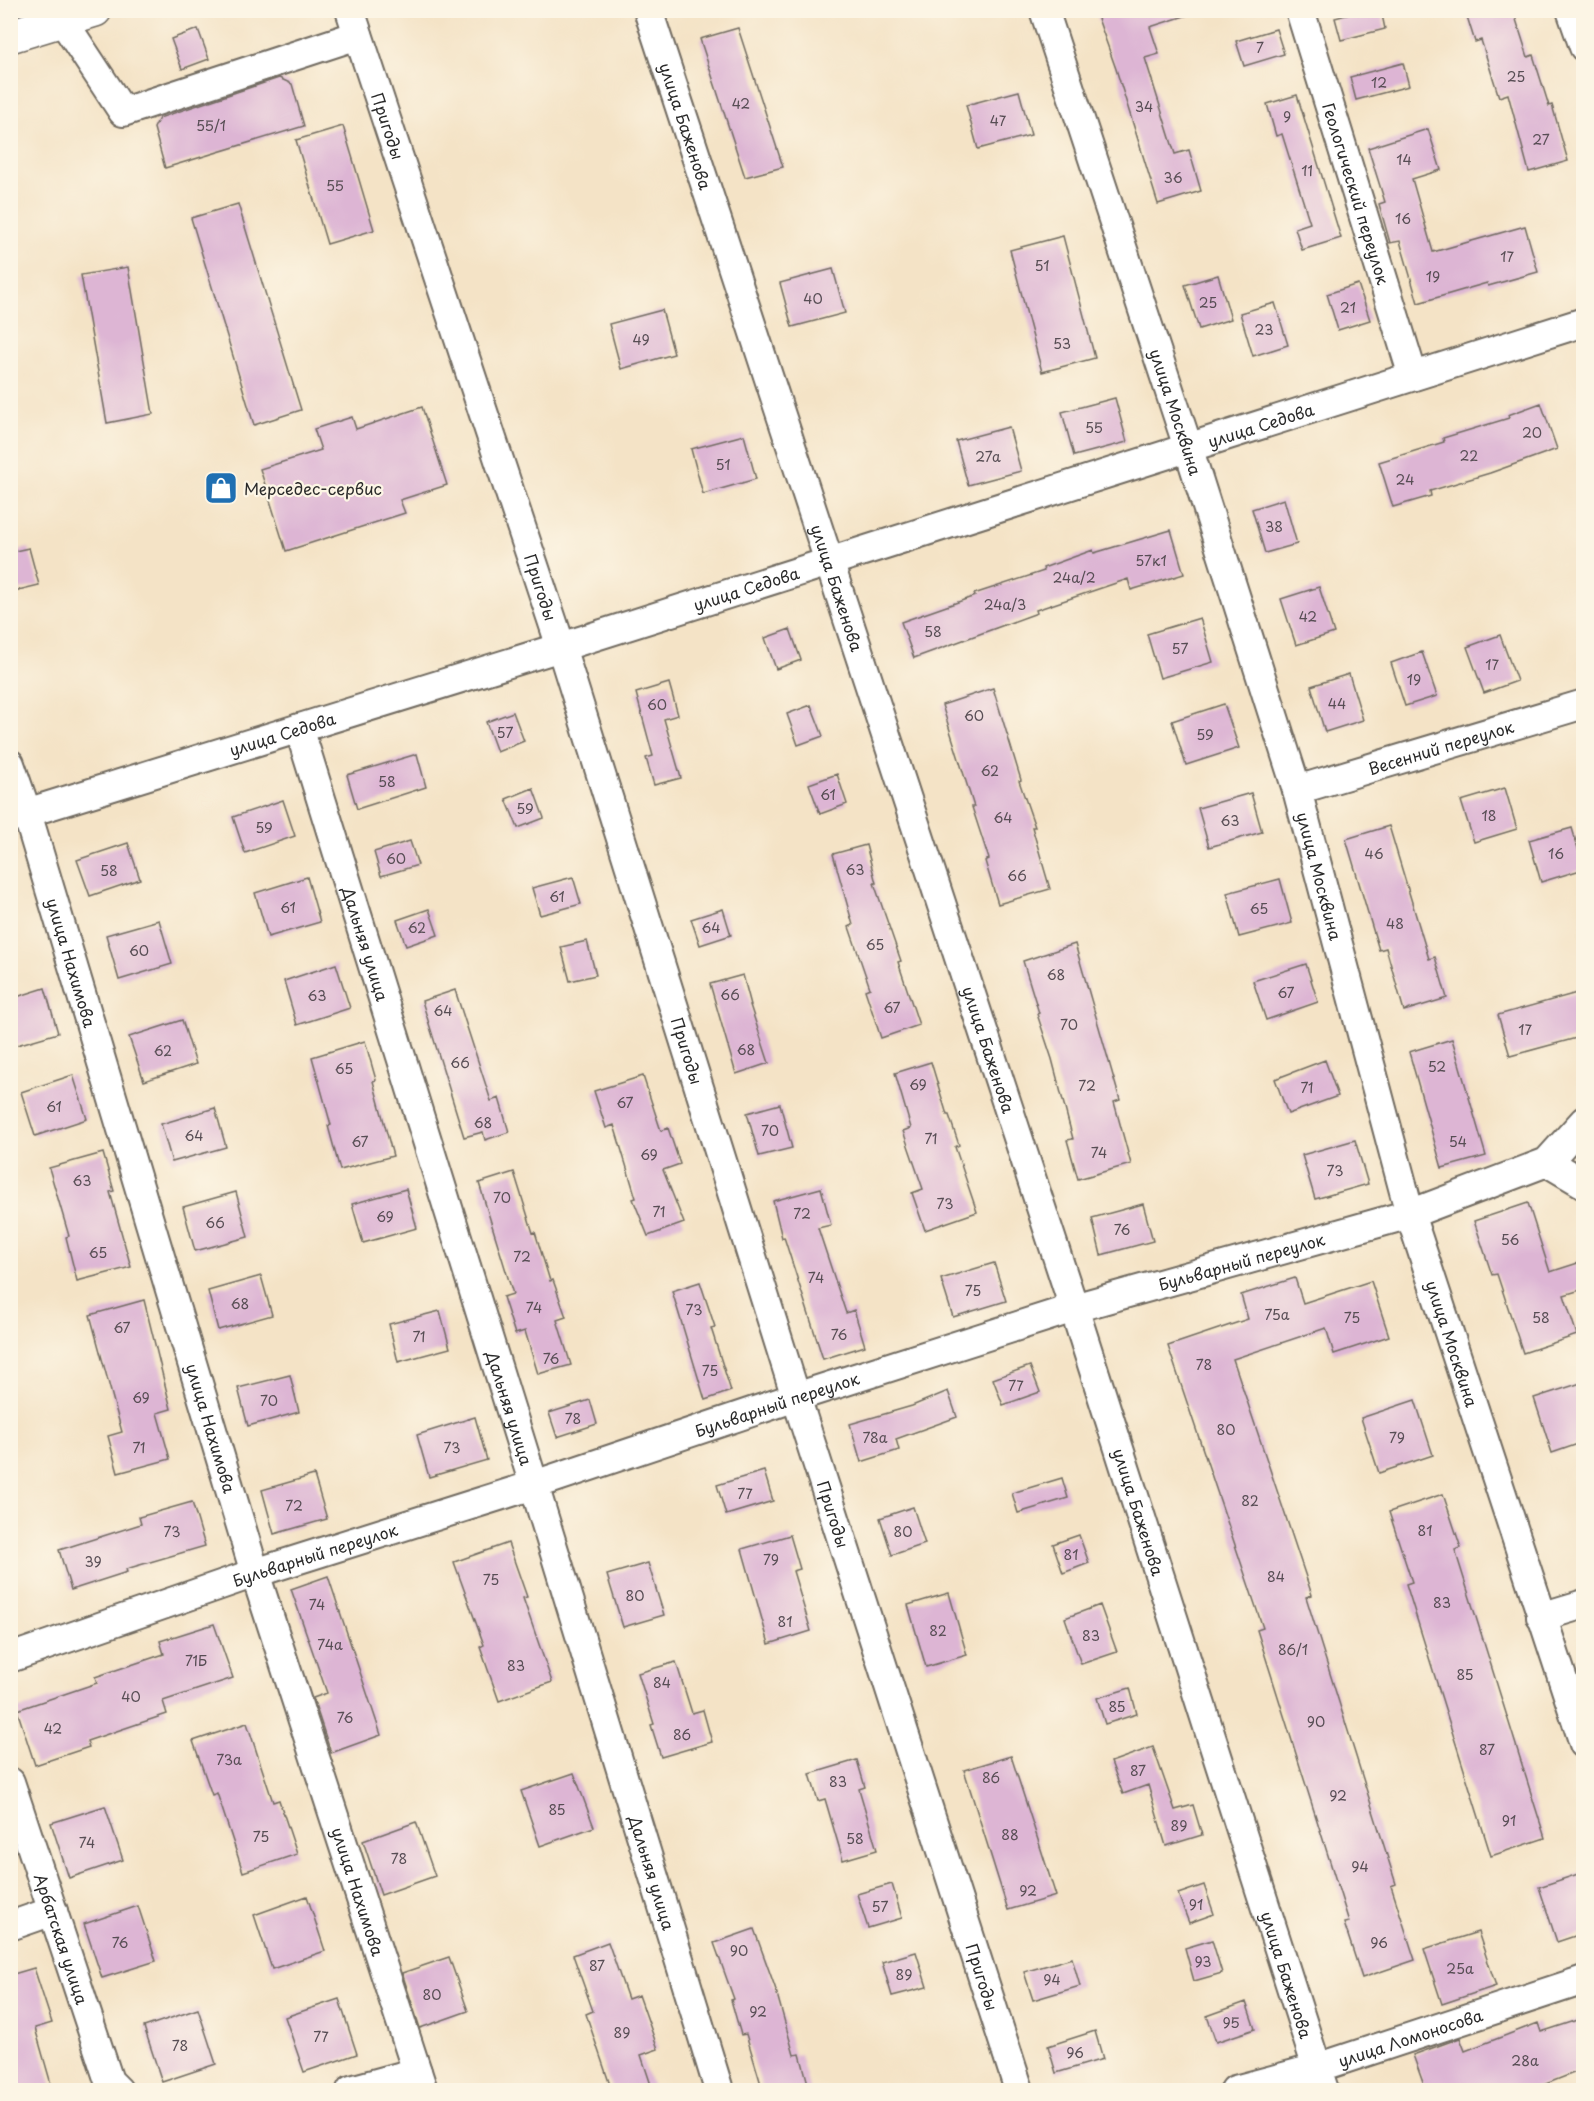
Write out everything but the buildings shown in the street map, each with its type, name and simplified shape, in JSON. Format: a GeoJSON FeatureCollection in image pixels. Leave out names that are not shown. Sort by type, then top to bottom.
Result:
{"type":"FeatureCollection","features":[{"type":"Feature","properties":{"kind":"main road"},"geometry":{"type":"LineString","coordinates":[[10,36],[95,10]]}},
{"type":"Feature","properties":{"kind":"street","name":"улица Баженова"},"geometry":{"type":"LineString","coordinates":[[648,10],[1074,1308],[1320,2079]]}},
{"type":"Feature","properties":{"kind":"street","name":"улица Москвина"},"geometry":{"type":"LineString","coordinates":[[1044,10],[1188,447],[1297,790],[1410,1214],[1584,1744]]}},
{"type":"Feature","properties":{"kind":"street","name":"Геологический переулок"},"geometry":{"type":"LineString","coordinates":[[1300,10],[1413,376]]}},
{"type":"Feature","properties":{"kind":"street"},"geometry":{"type":"LineString","coordinates":[[1571,10],[1584,47]]}},
{"type":"Feature","properties":{"kind":"street"},"geometry":{"type":"LineString","coordinates":[[63,21],[123,112],[354,23]]}},
{"type":"Feature","properties":{"kind":"street","name":"Пригоды"},"geometry":{"type":"LineString","coordinates":[[354,23],[561,647],[796,1397],[1019,2091]]}},
{"type":"Feature","properties":{"kind":"street","name":"улица Седова"},"geometry":{"type":"LineString","coordinates":[[19,816],[561,647],[1584,322]]}},
{"type":"Feature","properties":{"kind":"street","name":"Весенний переулок"},"geometry":{"type":"LineString","coordinates":[[1297,790],[1584,705]]}},
{"type":"Feature","properties":{"kind":"street","name":"Дальняя улица"},"geometry":{"type":"LineString","coordinates":[[299,728],[719,2091]]}},
{"type":"Feature","properties":{"kind":"street","name":"улица Нахимова"},"geometry":{"type":"LineString","coordinates":[[10,764],[19,816],[255,1573],[420,2081]]}},
{"type":"Feature","properties":{"kind":"street","name":"Бульварный переулок"},"geometry":{"type":"LineString","coordinates":[[10,1658],[255,1573],[534,1485],[796,1397],[1074,1308],[1410,1214],[1547,1162],[1584,1121]]}},
{"type":"Feature","properties":{"kind":"street"},"geometry":{"type":"LineString","coordinates":[[1547,1162],[1584,1184]]}},
{"type":"Feature","properties":{"kind":"street"},"geometry":{"type":"LineString","coordinates":[[1541,1617],[1584,1604]]}},
{"type":"Feature","properties":{"kind":"street","name":"Арбатская улица"},"geometry":{"type":"LineString","coordinates":[[10,1782],[108,2081],[118,2091]]}},
{"type":"Feature","properties":{"kind":"street"},"geometry":{"type":"LineString","coordinates":[[10,1926],[53,1911]]}},
{"type":"Feature","properties":{"kind":"street","name":"улица Ломоносова"},"geometry":{"type":"LineString","coordinates":[[1235,2091],[1320,2079],[1584,1980]]}},
{"type":"Feature","properties":{"kind":"street"},"geometry":{"type":"LineString","coordinates":[[351,2091],[420,2081]]}},
{"type":"Feature","properties":{"kind":"place","name":"Мерседес-сервис"},"geometry":{"type":"Point","coordinates":[221,488]}}]}
